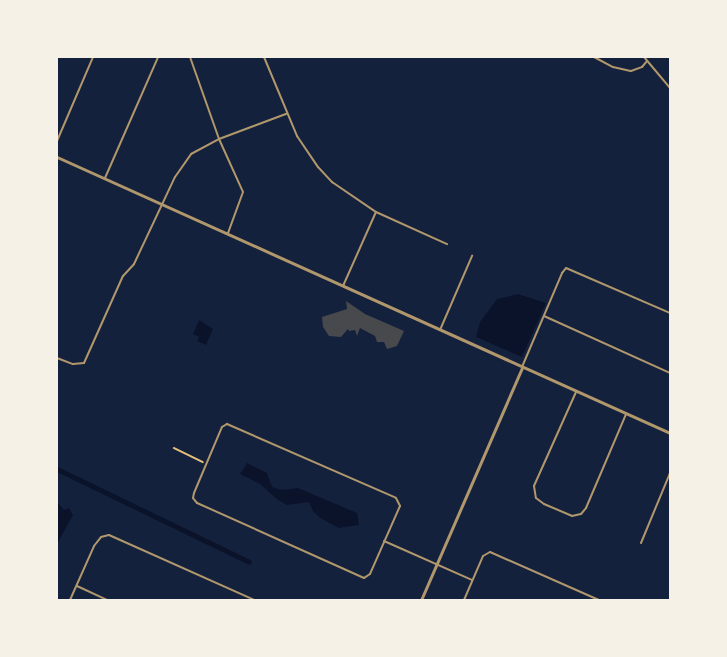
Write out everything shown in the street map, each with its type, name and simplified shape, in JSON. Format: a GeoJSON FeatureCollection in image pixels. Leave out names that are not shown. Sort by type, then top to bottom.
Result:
{"type":"FeatureCollection","features":[{"type":"Feature","properties":{"kind":"street"},"geometry":{"type":"LineString","coordinates":[[57,141],[93,57]]}},
{"type":"Feature","properties":{"kind":"street"},"geometry":{"type":"LineString","coordinates":[[105,178],[158,57]]}},
{"type":"Feature","properties":{"kind":"street"},"geometry":{"type":"LineString","coordinates":[[190,57],[219,139],[243,192],[228,233]]}},
{"type":"Feature","properties":{"kind":"street"},"geometry":{"type":"LineString","coordinates":[[264,57],[286,114],[305,150],[318,167],[347,194],[376,212],[447,244]]}},
{"type":"Feature","properties":{"kind":"street"},"geometry":{"type":"LineString","coordinates":[[594,57],[613,67],[631,71],[642,67],[646,59],[670,88]]}},
{"type":"Feature","properties":{"kind":"street"},"geometry":{"type":"LineString","coordinates":[[57,358],[73,364],[84,363],[117,289],[134,264],[180,170],[191,154],[219,139],[286,114]]}},
{"type":"Feature","properties":{"kind":"street"},"geometry":{"type":"LineString","coordinates":[[57,157],[670,433]]}},
{"type":"Feature","properties":{"kind":"street"},"geometry":{"type":"LineString","coordinates":[[343,286],[376,212]]}},
{"type":"Feature","properties":{"kind":"street"},"geometry":{"type":"LineString","coordinates":[[440,330],[472,256]]}},
{"type":"Feature","properties":{"kind":"street"},"geometry":{"type":"LineString","coordinates":[[422,600],[566,268],[670,313]]}},
{"type":"Feature","properties":{"kind":"street"},"geometry":{"type":"LineString","coordinates":[[544,316],[670,373]]}},
{"type":"Feature","properties":{"kind":"street"},"geometry":{"type":"LineString","coordinates":[[576,392],[533,492],[544,504],[572,516],[581,514],[586,508],[626,414]]}},
{"type":"Feature","properties":{"kind":"street"},"geometry":{"type":"LineString","coordinates":[[227,424],[396,498],[400,506],[370,574],[364,578],[197,504],[193,498],[207,463],[222,427],[227,424]]}},
{"type":"Feature","properties":{"kind":"street"},"geometry":{"type":"LineString","coordinates":[[641,543],[670,472]]}},
{"type":"Feature","properties":{"kind":"street"},"geometry":{"type":"LineString","coordinates":[[70,600],[97,540],[109,535],[254,600]]}},
{"type":"Feature","properties":{"kind":"street"},"geometry":{"type":"LineString","coordinates":[[384,541],[472,580]]}},
{"type":"Feature","properties":{"kind":"street"},"geometry":{"type":"LineString","coordinates":[[464,600],[483,556],[490,552],[599,600]]}},
{"type":"Feature","properties":{"kind":"street"},"geometry":{"type":"LineString","coordinates":[[76,586],[107,600]]}},
{"type":"Feature","properties":{"kind":"path"},"geometry":{"type":"LineString","coordinates":[[174,448],[207,463]]}},
{"type":"Feature","properties":{"kind":"water"},"geometry":{"type":"Polygon","coordinates":[[[518,294],[546,303],[522,357],[476,337],[480,322],[497,299],[518,294]]]}},
{"type":"Feature","properties":{"kind":"water"},"geometry":{"type":"Polygon","coordinates":[[[199,320],[213,329],[206,345],[197,341],[199,337],[193,334],[199,320]]]}},
{"type":"Feature","properties":{"kind":"water"},"geometry":{"type":"Polygon","coordinates":[[[247,463],[267,473],[272,487],[282,490],[298,488],[357,513],[359,525],[339,528],[320,518],[313,511],[309,502],[287,505],[260,484],[240,474],[247,463]]]}},
{"type":"Feature","properties":{"kind":"water"},"geometry":{"type":"Polygon","coordinates":[[[57,502],[64,510],[69,508],[73,515],[57,544],[57,502]]]}},
{"type":"Feature","properties":{"kind":"building"},"geometry":{"type":"Polygon","coordinates":[[[346,301],[365,314],[404,331],[397,346],[387,349],[384,342],[377,342],[375,336],[360,328],[357,336],[355,330],[349,331],[348,329],[341,337],[329,336],[323,327],[322,317],[347,309],[346,301]]]}},
{"type":"Feature","properties":{"kind":"waterway"},"geometry":{"type":"LineString","coordinates":[[57,469],[249,562]]}}]}
